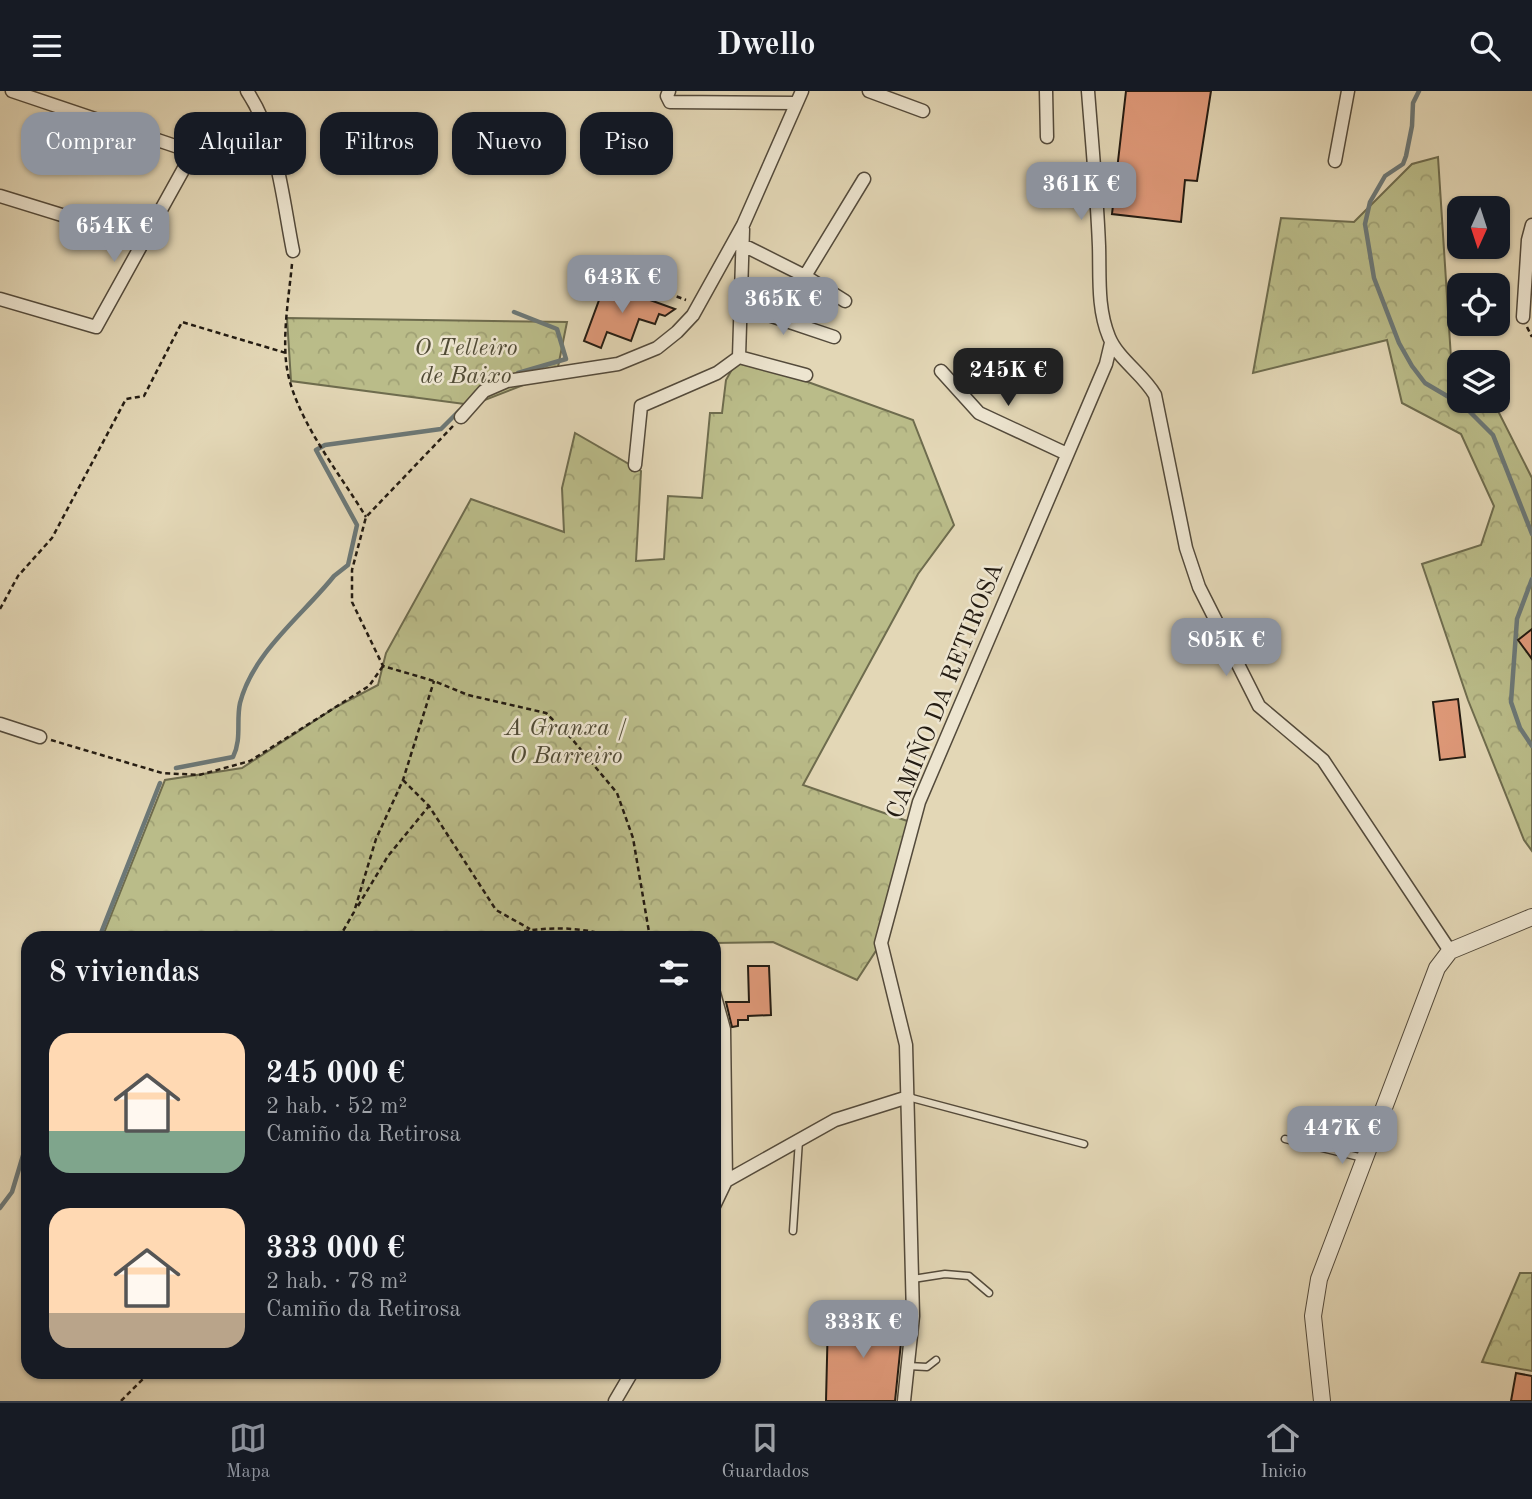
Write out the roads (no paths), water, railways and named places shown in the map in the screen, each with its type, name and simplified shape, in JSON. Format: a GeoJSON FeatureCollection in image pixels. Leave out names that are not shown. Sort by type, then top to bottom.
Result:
{"type":"FeatureCollection","features":[{"type":"Feature","properties":{"kind":"street"},"geometry":{"type":"LineString","coordinates":[[0,299],[96,327],[193,152],[12,91]]}},
{"type":"Feature","properties":{"kind":"street"},"geometry":{"type":"LineString","coordinates":[[247,91],[260,111],[272,141],[293,251]]}},
{"type":"Feature","properties":{"kind":"street"},"geometry":{"type":"LineString","coordinates":[[669,91],[667,96],[670,102],[795,103]]}},
{"type":"Feature","properties":{"kind":"street"},"geometry":{"type":"LineString","coordinates":[[461,417],[484,391],[507,381],[636,359],[677,332],[698,305],[743,225],[802,91]]}},
{"type":"Feature","properties":{"kind":"street"},"geometry":{"type":"LineString","coordinates":[[869,91],[923,111]]}},
{"type":"Feature","properties":{"kind":"street"},"geometry":{"type":"LineString","coordinates":[[1046,91],[1047,137]]}},
{"type":"Feature","properties":{"kind":"street"},"geometry":{"type":"LineString","coordinates":[[1088,91],[1099,247],[1099,295],[1111,343],[1145,378],[1155,395],[1186,548],[1199,587],[1259,706],[1323,760],[1450,951]]}},
{"type":"Feature","properties":{"kind":"street"},"geometry":{"type":"LineString","coordinates":[[1335,161],[1348,91]]}},
{"type":"Feature","properties":{"kind":"street"},"geometry":{"type":"LineString","coordinates":[[805,277],[864,179]]}},
{"type":"Feature","properties":{"kind":"street"},"geometry":{"type":"LineString","coordinates":[[0,196],[146,241]]}},
{"type":"Feature","properties":{"kind":"street"},"geometry":{"type":"LineString","coordinates":[[635,465],[641,406],[718,373],[738,357],[743,225]]}},
{"type":"Feature","properties":{"kind":"street"},"geometry":{"type":"LineString","coordinates":[[1523,317],[1528,240],[1532,225]]}},
{"type":"Feature","properties":{"kind":"street"},"geometry":{"type":"LineString","coordinates":[[743,246],[805,277],[845,301]]}},
{"type":"Feature","properties":{"kind":"street"},"geometry":{"type":"LineString","coordinates":[[742,306],[834,337]]}},
{"type":"Feature","properties":{"kind":"street","name":"CAMIÑO DA RETIROSA"},"geometry":{"type":"LineString","coordinates":[[904,1401],[914,1315],[906,1045],[881,943],[919,802],[1106,364],[1111,343]]}},
{"type":"Feature","properties":{"kind":"street"},"geometry":{"type":"LineString","coordinates":[[738,357],[806,375]]}},
{"type":"Feature","properties":{"kind":"street"},"geometry":{"type":"LineString","coordinates":[[941,371],[979,412],[1067,454]]}},
{"type":"Feature","properties":{"kind":"street"},"geometry":{"type":"LineString","coordinates":[[0,724],[40,737]]}},
{"type":"Feature","properties":{"kind":"street"},"geometry":{"type":"LineString","coordinates":[[1322,1401],[1313,1316],[1319,1279],[1437,968],[1450,951],[1532,917]]}},
{"type":"Feature","properties":{"kind":"street"},"geometry":{"type":"LineString","coordinates":[[721,1018],[724,1029],[726,1181],[721,1191]]}},
{"type":"Feature","properties":{"kind":"street"},"geometry":{"type":"LineString","coordinates":[[726,1181],[835,1120],[908,1097]]}},
{"type":"Feature","properties":{"kind":"street"},"geometry":{"type":"LineString","coordinates":[[615,1401],[628,1379]]}},
{"type":"Feature","properties":{"kind":"lane"},"geometry":{"type":"LineString","coordinates":[[908,1097],[1084,1145]]}},
{"type":"Feature","properties":{"kind":"lane"},"geometry":{"type":"LineString","coordinates":[[1285,1139],[1365,1159]]}},
{"type":"Feature","properties":{"kind":"lane"},"geometry":{"type":"LineString","coordinates":[[793,1231],[799,1140]]}},
{"type":"Feature","properties":{"kind":"lane"},"geometry":{"type":"LineString","coordinates":[[913,1279],[945,1274],[969,1276],[989,1293]]}},
{"type":"Feature","properties":{"kind":"lane"},"geometry":{"type":"LineString","coordinates":[[908,1366],[927,1367],[936,1360]]}},
{"type":"Feature","properties":{"kind":"waterway"},"geometry":{"type":"LineString","coordinates":[[1419,91],[1413,103],[1412,126],[1403,164],[1385,176],[1370,202],[1365,224],[1374,278],[1399,343],[1412,366],[1425,383],[1464,406],[1493,435],[1532,534]]}},
{"type":"Feature","properties":{"kind":"waterway"},"geometry":{"type":"LineString","coordinates":[[514,312],[557,329],[566,359],[518,373]]}},
{"type":"Feature","properties":{"kind":"waterway"},"geometry":{"type":"LineString","coordinates":[[176,768],[233,757],[237,743],[240,703],[256,667],[280,635],[334,576],[348,565],[357,525],[316,450],[325,445],[441,429],[459,411]]}},
{"type":"Feature","properties":{"kind":"waterway"},"geometry":{"type":"LineString","coordinates":[[1532,579],[1517,619],[1511,702],[1520,728],[1532,746]]}},
{"type":"Feature","properties":{"kind":"waterway"},"geometry":{"type":"LineString","coordinates":[[102,931],[160,783]]}},
{"type":"Feature","properties":{"kind":"waterway"},"geometry":{"type":"LineString","coordinates":[[0,1208],[12,1192],[21,1162]]}},
{"type":"Feature","properties":{"kind":"park label","name":"O Telleiro de Baixo"},"geometry":{"type":"Point","coordinates":[466,363]}},
{"type":"Feature","properties":{"kind":"park label","name":"A Granxa / O Barreiro"},"geometry":{"type":"Point","coordinates":[566,743]}}]}
